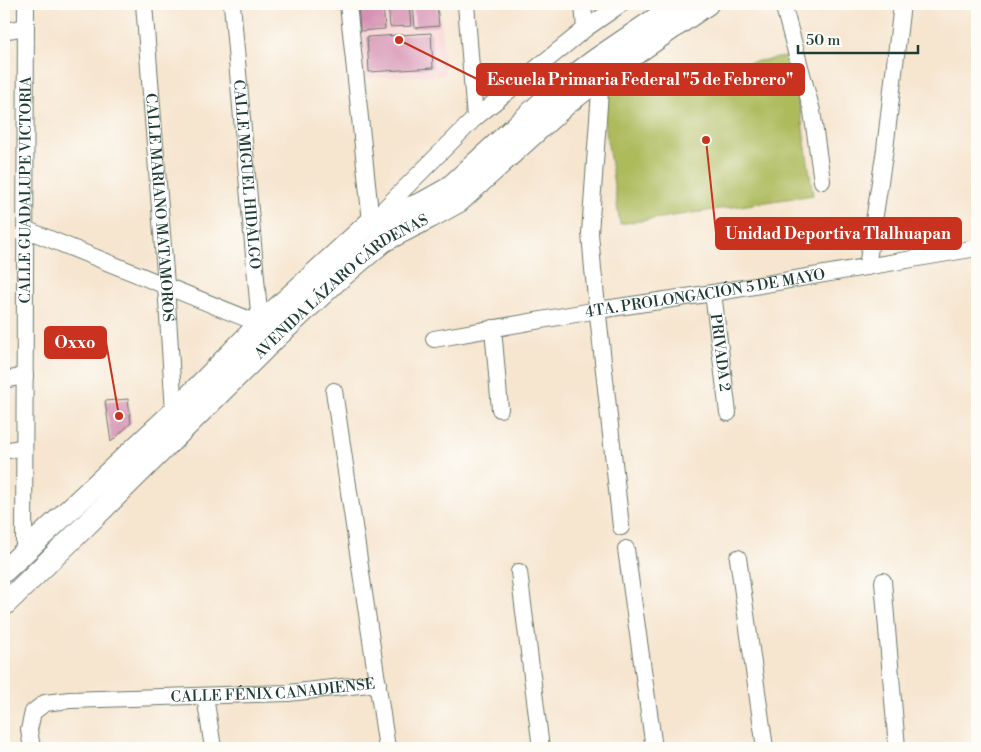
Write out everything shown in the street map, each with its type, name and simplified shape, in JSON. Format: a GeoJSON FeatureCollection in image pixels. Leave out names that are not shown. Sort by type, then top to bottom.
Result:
{"type":"FeatureCollection","features":[{"type":"Feature","properties":{"kind":"main road","name":"AVENIDA LÁZARO CÁRDENAS"},"geometry":{"type":"LineString","coordinates":[[4,571],[174,412],[266,332],[377,231],[392,215],[423,203],[448,189],[558,88],[678,4]]}},
{"type":"Feature","properties":{"kind":"main road","name":"AVENIDA LÁZARO CÁRDENAS"},"geometry":{"type":"LineString","coordinates":[[377,231],[430,217],[459,201],[566,104],[707,4]]}},
{"type":"Feature","properties":{"kind":"main road","name":"AVENIDA LÁZARO CÁRDENAS"},"geometry":{"type":"LineString","coordinates":[[4,605],[77,534],[266,332]]}},
{"type":"Feature","properties":{"kind":"street","name":"CALLE GUADALUPE VICTORIA"},"geometry":{"type":"LineString","coordinates":[[24,552],[26,4]]}},
{"type":"Feature","properties":{"kind":"street","name":"CALLE MARIANO MATAMOROS"},"geometry":{"type":"LineString","coordinates":[[144,4],[174,412]]}},
{"type":"Feature","properties":{"kind":"street","name":"CALLE MIGUEL HIDALGO"},"geometry":{"type":"LineString","coordinates":[[232,4],[266,332]]}},
{"type":"Feature","properties":{"kind":"street"},"geometry":{"type":"LineString","coordinates":[[348,4],[377,231]]}},
{"type":"Feature","properties":{"kind":"street"},"geometry":{"type":"LineString","coordinates":[[466,4],[475,118]]}},
{"type":"Feature","properties":{"kind":"street"},"geometry":{"type":"LineString","coordinates":[[583,4],[585,29]]}},
{"type":"Feature","properties":{"kind":"street"},"geometry":{"type":"LineString","coordinates":[[377,231],[475,118],[585,29],[621,4]]}},
{"type":"Feature","properties":{"kind":"street"},"geometry":{"type":"LineString","coordinates":[[783,4],[812,111],[822,181]]}},
{"type":"Feature","properties":{"kind":"street"},"geometry":{"type":"LineString","coordinates":[[867,267],[885,149],[902,4]]}},
{"type":"Feature","properties":{"kind":"street"},"geometry":{"type":"LineString","coordinates":[[4,31],[26,27]]}},
{"type":"Feature","properties":{"kind":"street"},"geometry":{"type":"LineString","coordinates":[[602,77],[590,233],[621,527]]}},
{"type":"Feature","properties":{"kind":"street"},"geometry":{"type":"LineString","coordinates":[[25,228],[166,285],[266,332]]}},
{"type":"Feature","properties":{"kind":"street","name":"4TA. PROLONGACIÓN 5 DE MAYO"},"geometry":{"type":"LineString","coordinates":[[434,339],[977,248]]}},
{"type":"Feature","properties":{"kind":"street","name":"PRIVADA 2"},"geometry":{"type":"LineString","coordinates":[[713,293],[728,413]]}},
{"type":"Feature","properties":{"kind":"street"},"geometry":{"type":"LineString","coordinates":[[493,328],[500,409]]}},
{"type":"Feature","properties":{"kind":"street"},"geometry":{"type":"LineString","coordinates":[[4,380],[24,376]]}},
{"type":"Feature","properties":{"kind":"street","name":"CALLE FÉNIX CANADIENSE"},"geometry":{"type":"LineString","coordinates":[[32,748],[29,730],[33,712],[45,703],[70,700],[288,693],[378,683],[334,391]]}},
{"type":"Feature","properties":{"kind":"street"},"geometry":{"type":"LineString","coordinates":[[4,451],[24,447]]}},
{"type":"Feature","properties":{"kind":"street"},"geometry":{"type":"LineString","coordinates":[[626,550],[654,748]]}},
{"type":"Feature","properties":{"kind":"street"},"geometry":{"type":"LineString","coordinates":[[738,558],[765,748]]}},
{"type":"Feature","properties":{"kind":"street"},"geometry":{"type":"LineString","coordinates":[[519,572],[542,748]]}},
{"type":"Feature","properties":{"kind":"street"},"geometry":{"type":"LineString","coordinates":[[883,581],[897,748]]}},
{"type":"Feature","properties":{"kind":"street"},"geometry":{"type":"LineString","coordinates":[[378,683],[387,748]]}},
{"type":"Feature","properties":{"kind":"street"},"geometry":{"type":"LineString","coordinates":[[206,696],[213,748]]}},
{"type":"Feature","properties":{"kind":"shaded area"},"geometry":{"type":"Polygon","coordinates":[[[352,4],[440,4],[445,75],[358,78],[352,4]]]}},
{"type":"Feature","properties":{"kind":"green space"},"geometry":{"type":"Polygon","coordinates":[[[792,56],[813,195],[620,224],[599,85],[792,56]]]}},
{"type":"Feature","properties":{"kind":"building"},"geometry":{"type":"Polygon","coordinates":[[[358,4],[383,4],[385,29],[360,31],[358,4]]]}},
{"type":"Feature","properties":{"kind":"building"},"geometry":{"type":"Polygon","coordinates":[[[388,4],[409,4],[411,26],[390,27],[388,4]]]}},
{"type":"Feature","properties":{"kind":"building"},"geometry":{"type":"Polygon","coordinates":[[[413,4],[437,4],[439,26],[415,28],[413,4]]]}},
{"type":"Feature","properties":{"kind":"building"},"geometry":{"type":"Polygon","coordinates":[[[431,33],[433,68],[369,72],[367,37],[431,33]]]}},
{"type":"Feature","properties":{"kind":"building"},"geometry":{"type":"Polygon","coordinates":[[[128,399],[131,423],[111,442],[105,401],[128,399]]]}},
{"type":"Feature","properties":{"kind":"place","name":"Escuela Primaria Federal \"5 de Febrero\""},"geometry":{"type":"Point","coordinates":[399,40]}},
{"type":"Feature","properties":{"kind":"place","name":"Unidad Deportiva Tlalhuapan"},"geometry":{"type":"Point","coordinates":[706,140]}},
{"type":"Feature","properties":{"kind":"place","name":"Oxxo"},"geometry":{"type":"Point","coordinates":[119,416]}}]}
